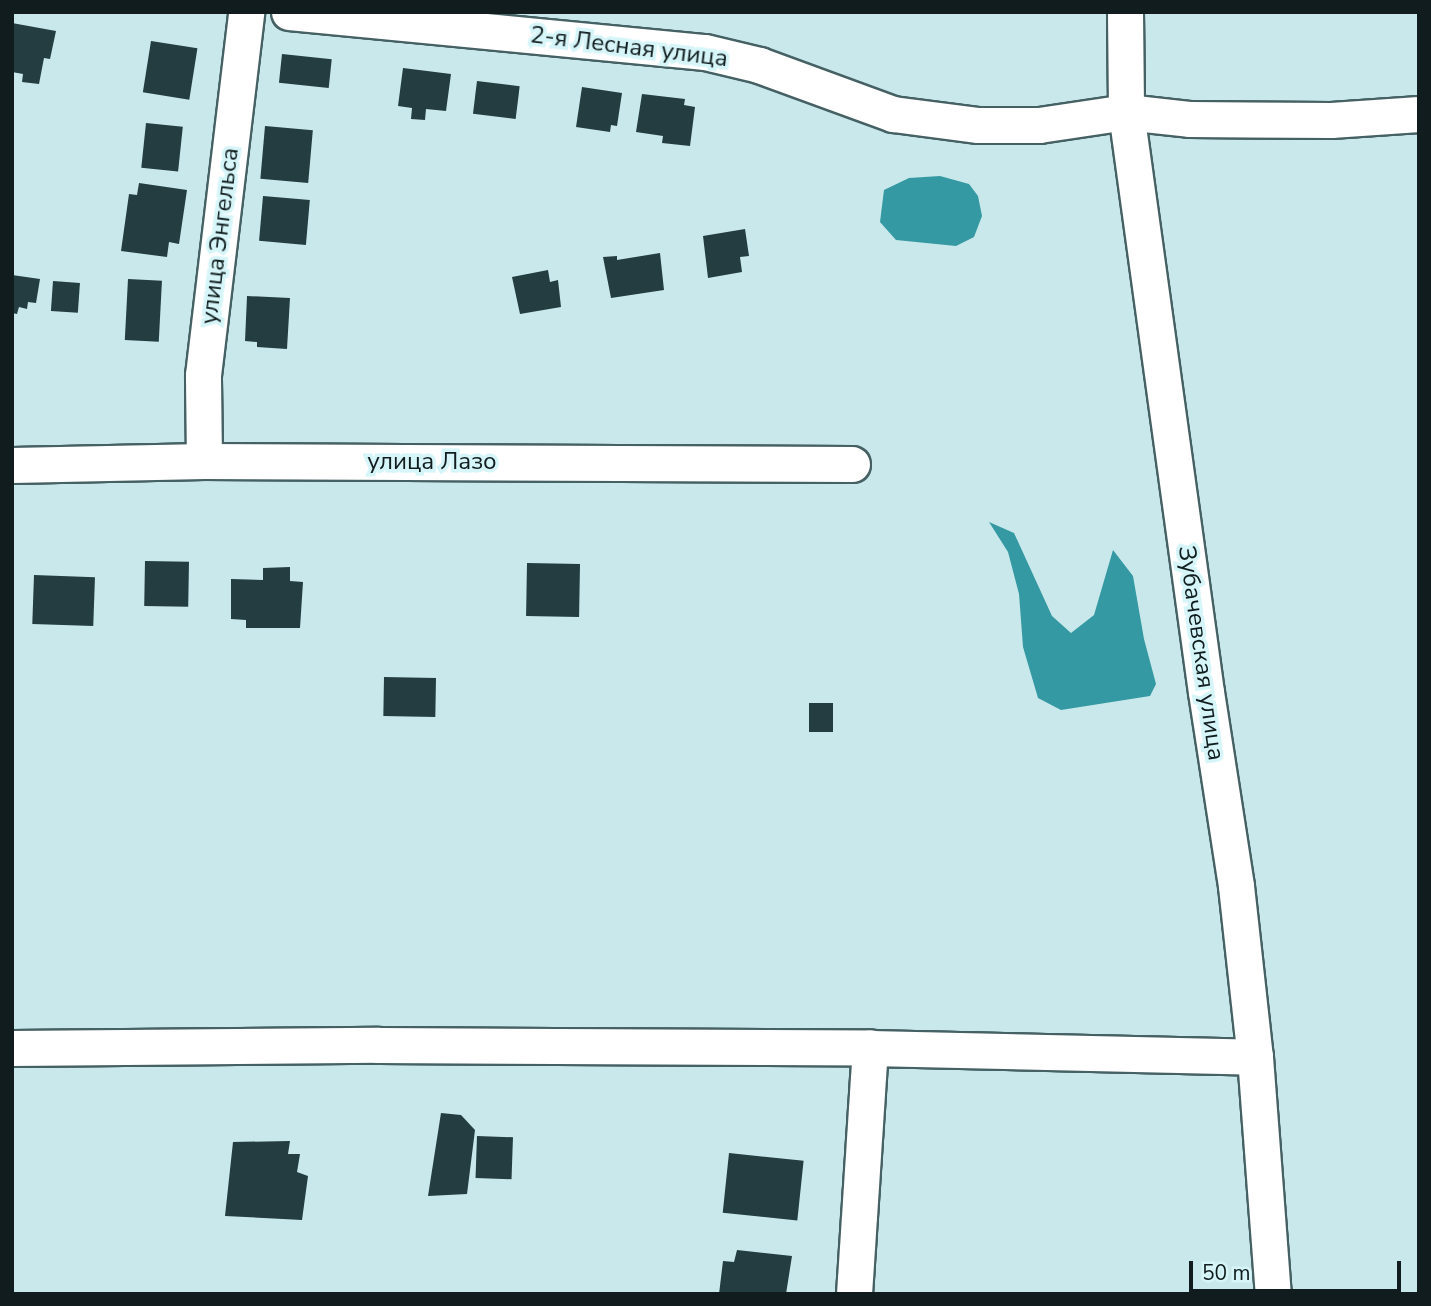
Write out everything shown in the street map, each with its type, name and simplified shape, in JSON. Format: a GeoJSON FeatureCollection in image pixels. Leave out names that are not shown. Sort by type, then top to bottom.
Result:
{"type":"FeatureCollection","features":[{"type":"Feature","properties":{"kind":"street","name":"улица Энгельса"},"geometry":{"type":"LineString","coordinates":[[204,461],[203,375],[246,12]]}},
{"type":"Feature","properties":{"kind":"street","name":"2-я Лесная улица"},"geometry":{"type":"LineString","coordinates":[[289,12],[705,52],[759,65],[892,114],[978,125],[1039,125],[1126,112],[1189,119],[1331,120],[1419,114]]}},
{"type":"Feature","properties":{"kind":"street","name":"Зубачевская улица"},"geometry":{"type":"LineString","coordinates":[[1125,12],[1126,112],[1206,692],[1236,886],[1255,1057],[1273,1294]]}},
{"type":"Feature","properties":{"kind":"street","name":"улица Лазо"},"geometry":{"type":"LineString","coordinates":[[12,465],[204,461],[852,464]]}},
{"type":"Feature","properties":{"kind":"street"},"geometry":{"type":"LineString","coordinates":[[12,1048],[378,1045],[870,1048],[1255,1057]]}},
{"type":"Feature","properties":{"kind":"street"},"geometry":{"type":"LineString","coordinates":[[854,1294],[870,1048]]}},
{"type":"Feature","properties":{"kind":"water"},"geometry":{"type":"Polygon","coordinates":[[[940,176],[969,184],[978,196],[982,216],[974,237],[956,246],[896,240],[880,222],[884,190],[909,178],[940,176]]]}},
{"type":"Feature","properties":{"kind":"water"},"geometry":{"type":"Polygon","coordinates":[[[989,522],[1014,533],[1052,616],[1071,633],[1094,615],[1113,550],[1133,576],[1144,639],[1156,684],[1150,696],[1061,710],[1038,698],[1023,647],[1019,594],[1008,552],[989,522]]]}},
{"type":"Feature","properties":{"kind":"building"},"geometry":{"type":"Polygon","coordinates":[[[12,23],[56,31],[50,59],[44,58],[39,84],[22,82],[23,74],[12,72],[12,23]]]}},
{"type":"Feature","properties":{"kind":"building"},"geometry":{"type":"Polygon","coordinates":[[[151,41],[197,48],[189,100],[143,92],[151,41]]]}},
{"type":"Feature","properties":{"kind":"building"},"geometry":{"type":"Polygon","coordinates":[[[282,54],[332,59],[329,88],[279,83],[282,54]]]}},
{"type":"Feature","properties":{"kind":"building"},"geometry":{"type":"Polygon","coordinates":[[[403,68],[451,74],[446,111],[426,109],[425,120],[411,119],[412,108],[398,106],[403,68]]]}},
{"type":"Feature","properties":{"kind":"building"},"geometry":{"type":"Polygon","coordinates":[[[477,81],[520,86],[516,119],[473,114],[477,81]]]}},
{"type":"Feature","properties":{"kind":"building"},"geometry":{"type":"Polygon","coordinates":[[[582,87],[622,93],[617,126],[611,125],[610,132],[576,127],[582,87]]]}},
{"type":"Feature","properties":{"kind":"building"},"geometry":{"type":"Polygon","coordinates":[[[642,94],[685,99],[684,105],[695,107],[690,146],[662,143],[663,136],[636,132],[642,94]]]}},
{"type":"Feature","properties":{"kind":"building"},"geometry":{"type":"Polygon","coordinates":[[[146,123],[183,127],[178,172],[141,168],[146,123]]]}},
{"type":"Feature","properties":{"kind":"building"},"geometry":{"type":"Polygon","coordinates":[[[265,126],[313,130],[308,183],[260,179],[265,126]]]}},
{"type":"Feature","properties":{"kind":"building"},"geometry":{"type":"Polygon","coordinates":[[[139,183],[187,190],[179,244],[169,242],[167,257],[121,251],[129,194],[137,195],[139,183]]]}},
{"type":"Feature","properties":{"kind":"building"},"geometry":{"type":"Polygon","coordinates":[[[263,196],[310,200],[306,245],[259,241],[263,196]]]}},
{"type":"Feature","properties":{"kind":"building"},"geometry":{"type":"Polygon","coordinates":[[[745,229],[749,256],[740,257],[742,272],[708,278],[703,236],[745,229]]]}},
{"type":"Feature","properties":{"kind":"building"},"geometry":{"type":"Polygon","coordinates":[[[660,253],[664,290],[611,298],[603,257],[617,256],[617,260],[660,253]]]}},
{"type":"Feature","properties":{"kind":"building"},"geometry":{"type":"Polygon","coordinates":[[[548,270],[550,282],[558,280],[561,307],[520,314],[512,277],[548,270]]]}},
{"type":"Feature","properties":{"kind":"building"},"geometry":{"type":"Polygon","coordinates":[[[12,275],[40,279],[36,303],[28,302],[27,309],[19,307],[17,314],[12,313],[12,275]]]}},
{"type":"Feature","properties":{"kind":"building"},"geometry":{"type":"Polygon","coordinates":[[[128,279],[162,281],[159,342],[125,340],[128,279]]]}},
{"type":"Feature","properties":{"kind":"building"},"geometry":{"type":"Polygon","coordinates":[[[53,281],[80,283],[78,313],[51,311],[53,281]]]}},
{"type":"Feature","properties":{"kind":"building"},"geometry":{"type":"Polygon","coordinates":[[[247,296],[290,298],[287,349],[257,347],[257,342],[245,341],[247,296]]]}},
{"type":"Feature","properties":{"kind":"building"},"geometry":{"type":"Polygon","coordinates":[[[145,561],[189,562],[188,607],[144,606],[145,561]]]}},
{"type":"Feature","properties":{"kind":"building"},"geometry":{"type":"Polygon","coordinates":[[[527,563],[580,564],[579,617],[526,616],[527,563]]]}},
{"type":"Feature","properties":{"kind":"building"},"geometry":{"type":"Polygon","coordinates":[[[290,567],[290,581],[303,582],[300,628],[246,628],[246,620],[231,619],[231,579],[263,580],[263,568],[290,567]]]}},
{"type":"Feature","properties":{"kind":"building"},"geometry":{"type":"Polygon","coordinates":[[[34,575],[95,577],[93,626],[32,624],[34,575]]]}},
{"type":"Feature","properties":{"kind":"building"},"geometry":{"type":"Polygon","coordinates":[[[384,677],[436,678],[435,717],[383,716],[384,677]]]}},
{"type":"Feature","properties":{"kind":"building"},"geometry":{"type":"Polygon","coordinates":[[[809,703],[833,703],[833,732],[809,732],[809,703]]]}},
{"type":"Feature","properties":{"kind":"building"},"geometry":{"type":"Polygon","coordinates":[[[441,1113],[461,1115],[475,1130],[467,1194],[428,1196],[441,1113]]]}},
{"type":"Feature","properties":{"kind":"building"},"geometry":{"type":"Polygon","coordinates":[[[477,1136],[513,1137],[512,1179],[476,1178],[477,1136]]]}},
{"type":"Feature","properties":{"kind":"building"},"geometry":{"type":"Polygon","coordinates":[[[290,1141],[288,1154],[300,1154],[297,1172],[308,1176],[302,1220],[225,1216],[233,1142],[290,1141]]]}},
{"type":"Feature","properties":{"kind":"building"},"geometry":{"type":"Polygon","coordinates":[[[729,1153],[804,1161],[797,1221],[723,1213],[729,1153]]]}},
{"type":"Feature","properties":{"kind":"building"},"geometry":{"type":"Polygon","coordinates":[[[737,1250],[792,1256],[786,1294],[719,1294],[723,1261],[734,1262],[737,1250]]]}}]}
